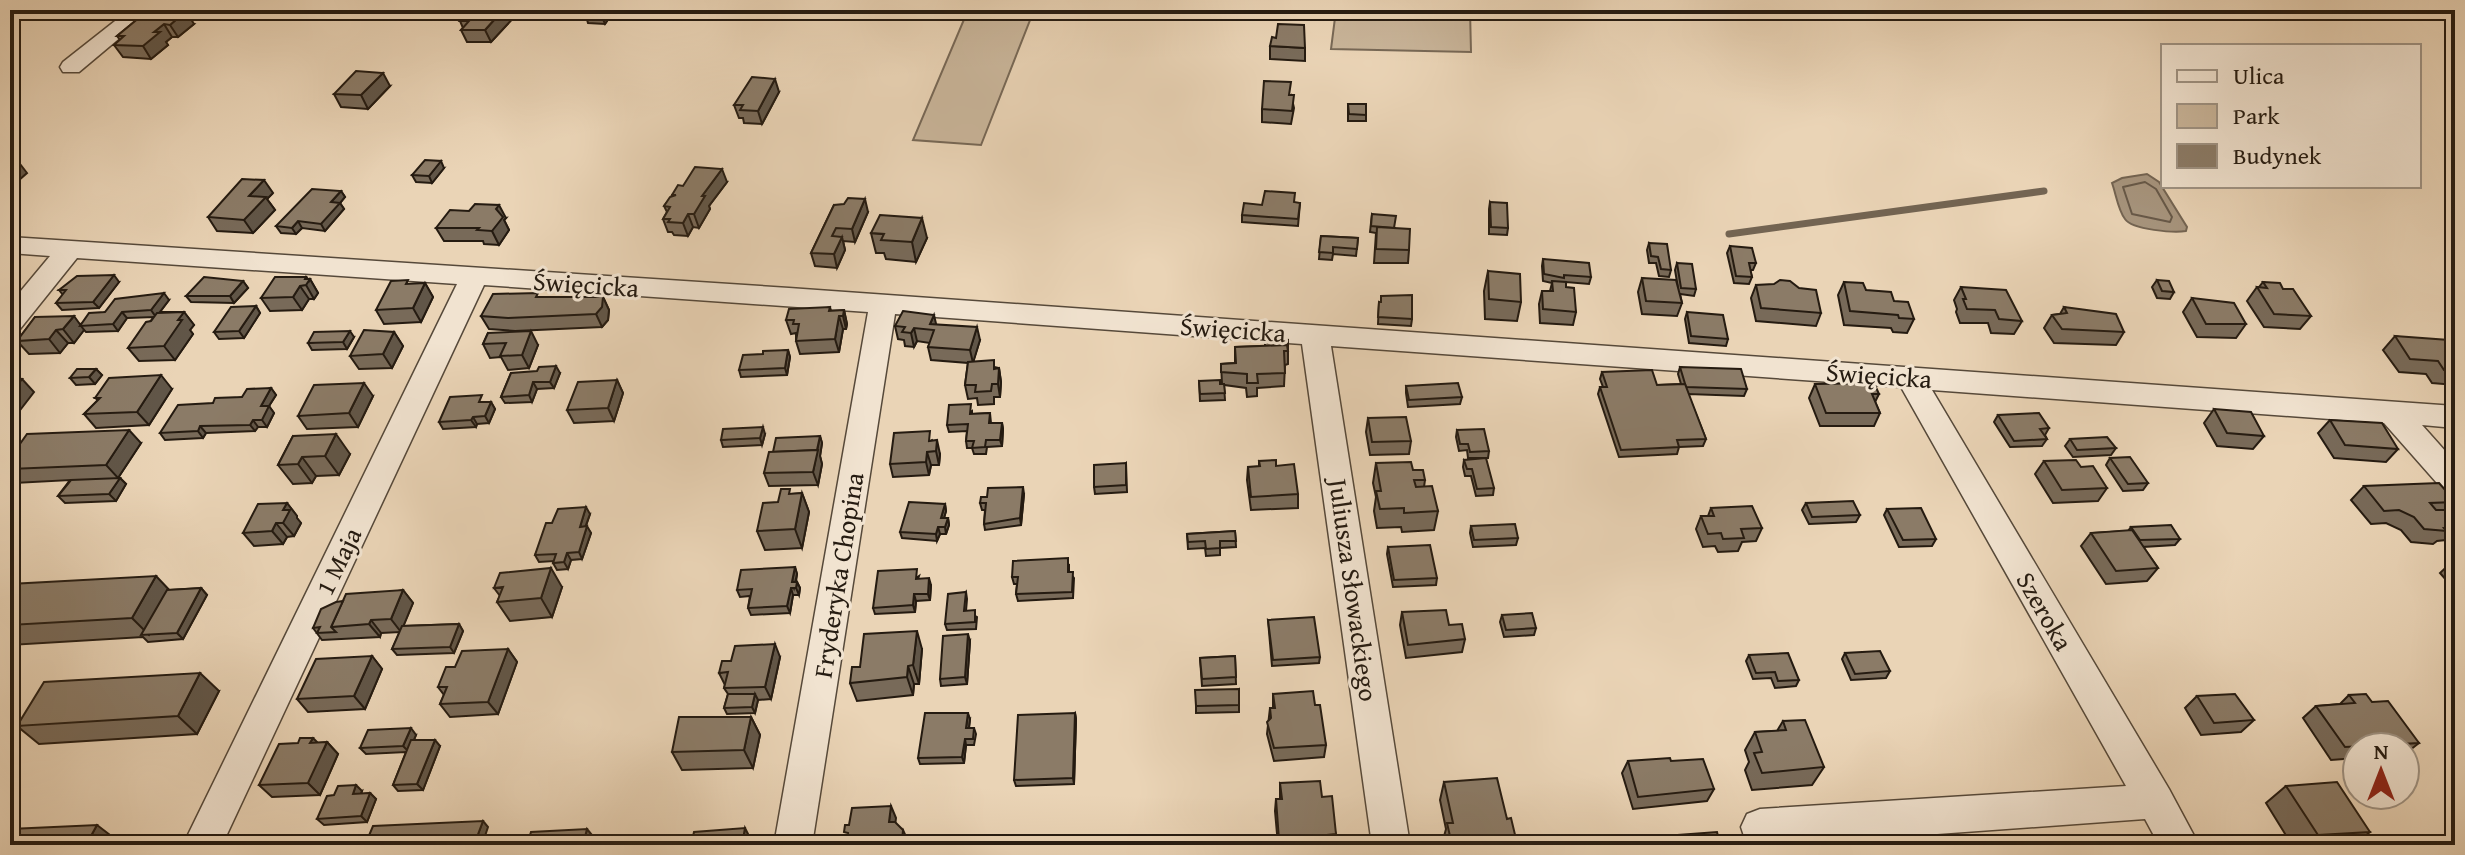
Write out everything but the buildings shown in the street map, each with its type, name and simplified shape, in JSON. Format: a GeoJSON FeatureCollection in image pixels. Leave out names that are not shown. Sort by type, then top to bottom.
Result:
{"type":"FeatureCollection","features":[{"type":"Feature","properties":{"kind":"street"},"geometry":{"type":"LineString","coordinates":[[71,67],[142,10]]}},
{"type":"Feature","properties":{"kind":"street","name":"Święcicka"},"geometry":{"type":"LineString","coordinates":[[10,245],[2455,417]]}},
{"type":"Feature","properties":{"kind":"street"},"geometry":{"type":"LineString","coordinates":[[10,322],[70,249]]}},
{"type":"Feature","properties":{"kind":"street","name":"1 Maja"},"geometry":{"type":"LineString","coordinates":[[202,845],[474,277]]}},
{"type":"Feature","properties":{"kind":"street","name":"Fryderyka Chopina"},"geometry":{"type":"LineString","coordinates":[[793,845],[883,305]]}},
{"type":"Feature","properties":{"kind":"street","name":"Juliusza Słowackiego"},"geometry":{"type":"LineString","coordinates":[[1315,335],[1391,845]]}},
{"type":"Feature","properties":{"kind":"street","name":"Szeroka"},"geometry":{"type":"LineString","coordinates":[[1910,377],[2180,845]]}},
{"type":"Feature","properties":{"kind":"street"},"geometry":{"type":"LineString","coordinates":[[2393,413],[2455,483]]}},
{"type":"Feature","properties":{"kind":"street"},"geometry":{"type":"LineString","coordinates":[[1766,845],[1760,827],[2156,801]]}},
{"type":"Feature","properties":{"kind":"green space"},"geometry":{"type":"Polygon","coordinates":[[[968,10],[1034,10],[981,145],[913,140],[968,10]]]}},
{"type":"Feature","properties":{"kind":"green space"},"geometry":{"type":"Polygon","coordinates":[[[1336,10],[1470,10],[1471,52],[1331,49],[1336,10]]]}},
{"type":"Feature","properties":{"kind":"water"},"geometry":{"type":"Polygon","coordinates":[[[2147,174],[2159,182],[2187,227],[2186,231],[2164,231],[2129,223],[2119,207],[2112,183],[2147,174]]]}},
{"type":"Feature","properties":{"kind":"waterway"},"geometry":{"type":"LineString","coordinates":[[1729,234],[2044,191]]}}]}
